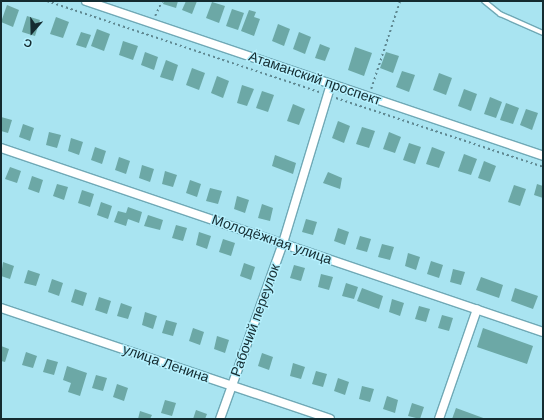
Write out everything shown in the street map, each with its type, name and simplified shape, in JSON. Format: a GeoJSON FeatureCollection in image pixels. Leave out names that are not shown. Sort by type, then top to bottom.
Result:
{"type":"FeatureCollection","features":[{"type":"Feature","properties":{"kind":"street","name":"Атаманский проспект"},"geometry":{"type":"LineString","coordinates":[[86,1],[543,156]]}},
{"type":"Feature","properties":{"kind":"street","name":"Рабочий переулок"},"geometry":{"type":"LineString","coordinates":[[220,419],[283,243],[331,84]]}},
{"type":"Feature","properties":{"kind":"street","name":"Молодёжная улица"},"geometry":{"type":"LineString","coordinates":[[1,148],[543,332]]}},
{"type":"Feature","properties":{"kind":"street","name":"улица Ленина"},"geometry":{"type":"LineString","coordinates":[[1,308],[330,419]]}},
{"type":"Feature","properties":{"kind":"street"},"geometry":{"type":"LineString","coordinates":[[439,419],[477,309]]}},
{"type":"Feature","properties":{"kind":"lane"},"geometry":{"type":"LineString","coordinates":[[484,1],[500,14],[543,33]]}},
{"type":"Feature","properties":{"kind":"path"},"geometry":{"type":"LineString","coordinates":[[47,1],[543,167]]}},
{"type":"Feature","properties":{"kind":"path"},"geometry":{"type":"LineString","coordinates":[[150,23],[162,1]]}},
{"type":"Feature","properties":{"kind":"path"},"geometry":{"type":"LineString","coordinates":[[368,96],[400,1]]}},
{"type":"Feature","properties":{"kind":"building"},"geometry":{"type":"Polygon","coordinates":[[[164,1],[178,1],[176,8],[163,4],[164,1]]]}},
{"type":"Feature","properties":{"kind":"building"},"geometry":{"type":"Polygon","coordinates":[[[186,1],[197,1],[192,14],[182,10],[186,1]]]}},
{"type":"Feature","properties":{"kind":"building"},"geometry":{"type":"Polygon","coordinates":[[[212,2],[225,6],[219,23],[206,18],[212,2]]]}},
{"type":"Feature","properties":{"kind":"building"},"geometry":{"type":"Polygon","coordinates":[[[7,5],[19,10],[13,27],[1,22],[7,5]]]}},
{"type":"Feature","properties":{"kind":"building"},"geometry":{"type":"Polygon","coordinates":[[[232,9],[244,13],[238,30],[226,26],[232,9]]]}},
{"type":"Feature","properties":{"kind":"building"},"geometry":{"type":"Polygon","coordinates":[[[249,10],[256,12],[254,17],[260,19],[254,36],[241,31],[249,10]]]}},
{"type":"Feature","properties":{"kind":"building"},"geometry":{"type":"Polygon","coordinates":[[[27,16],[40,20],[35,36],[22,32],[27,16]]]}},
{"type":"Feature","properties":{"kind":"building"},"geometry":{"type":"Polygon","coordinates":[[[56,17],[69,22],[63,38],[50,34],[56,17]]]}},
{"type":"Feature","properties":{"kind":"building"},"geometry":{"type":"Polygon","coordinates":[[[278,24],[290,29],[284,46],[272,41],[278,24]]]}},
{"type":"Feature","properties":{"kind":"building"},"geometry":{"type":"Polygon","coordinates":[[[97,29],[110,34],[104,51],[91,46],[97,29]]]}},
{"type":"Feature","properties":{"kind":"building"},"geometry":{"type":"Polygon","coordinates":[[[81,32],[91,35],[86,48],[76,45],[81,32]]]}},
{"type":"Feature","properties":{"kind":"building"},"geometry":{"type":"Polygon","coordinates":[[[299,32],[311,37],[305,54],[293,49],[299,32]]]}},
{"type":"Feature","properties":{"kind":"building"},"geometry":{"type":"Polygon","coordinates":[[[123,41],[138,46],[133,60],[119,55],[123,41]]]}},
{"type":"Feature","properties":{"kind":"building"},"geometry":{"type":"Polygon","coordinates":[[[320,44],[330,48],[325,61],[315,58],[320,44]]]}},
{"type":"Feature","properties":{"kind":"building"},"geometry":{"type":"Polygon","coordinates":[[[355,47],[372,53],[364,76],[348,70],[355,47]]]}},
{"type":"Feature","properties":{"kind":"building"},"geometry":{"type":"Polygon","coordinates":[[[145,52],[158,57],[154,70],[141,65],[145,52]]]}},
{"type":"Feature","properties":{"kind":"building"},"geometry":{"type":"Polygon","coordinates":[[[386,52],[399,56],[393,73],[380,68],[386,52]]]}},
{"type":"Feature","properties":{"kind":"building"},"geometry":{"type":"Polygon","coordinates":[[[166,60],[178,65],[173,81],[160,77],[166,60]]]}},
{"type":"Feature","properties":{"kind":"building"},"geometry":{"type":"Polygon","coordinates":[[[192,68],[205,73],[199,90],[186,85],[192,68]]]}},
{"type":"Feature","properties":{"kind":"building"},"geometry":{"type":"Polygon","coordinates":[[[402,71],[415,75],[409,92],[396,87],[402,71]]]}},
{"type":"Feature","properties":{"kind":"building"},"geometry":{"type":"Polygon","coordinates":[[[439,73],[452,78],[446,95],[433,90],[439,73]]]}},
{"type":"Feature","properties":{"kind":"building"},"geometry":{"type":"Polygon","coordinates":[[[217,76],[229,81],[223,98],[211,93],[217,76]]]}},
{"type":"Feature","properties":{"kind":"building"},"geometry":{"type":"Polygon","coordinates":[[[242,85],[254,89],[247,106],[237,103],[242,85]]]}},
{"type":"Feature","properties":{"kind":"building"},"geometry":{"type":"Polygon","coordinates":[[[464,89],[477,94],[471,111],[458,106],[464,89]]]}},
{"type":"Feature","properties":{"kind":"building"},"geometry":{"type":"Polygon","coordinates":[[[262,91],[274,95],[268,112],[256,108],[262,91]]]}},
{"type":"Feature","properties":{"kind":"building"},"geometry":{"type":"Polygon","coordinates":[[[490,97],[502,102],[496,118],[484,114],[490,97]]]}},
{"type":"Feature","properties":{"kind":"building"},"geometry":{"type":"Polygon","coordinates":[[[506,103],[519,108],[513,124],[500,120],[506,103]]]}},
{"type":"Feature","properties":{"kind":"building"},"geometry":{"type":"Polygon","coordinates":[[[293,104],[305,109],[299,125],[287,121],[293,104]]]}},
{"type":"Feature","properties":{"kind":"building"},"geometry":{"type":"Polygon","coordinates":[[[526,109],[538,113],[532,130],[520,125],[526,109]]]}},
{"type":"Feature","properties":{"kind":"building"},"geometry":{"type":"Polygon","coordinates":[[[1,117],[12,120],[8,133],[1,131],[1,117]]]}},
{"type":"Feature","properties":{"kind":"building"},"geometry":{"type":"Polygon","coordinates":[[[338,121],[350,126],[344,143],[332,138],[338,121]]]}},
{"type":"Feature","properties":{"kind":"building"},"geometry":{"type":"Polygon","coordinates":[[[23,124],[34,128],[30,141],[19,137],[23,124]]]}},
{"type":"Feature","properties":{"kind":"building"},"geometry":{"type":"Polygon","coordinates":[[[362,127],[375,131],[369,148],[356,144],[362,127]]]}},
{"type":"Feature","properties":{"kind":"building"},"geometry":{"type":"Polygon","coordinates":[[[49,132],[61,135],[57,148],[46,145],[49,132]]]}},
{"type":"Feature","properties":{"kind":"building"},"geometry":{"type":"Polygon","coordinates":[[[389,132],[401,137],[395,153],[383,149],[389,132]]]}},
{"type":"Feature","properties":{"kind":"building"},"geometry":{"type":"Polygon","coordinates":[[[71,138],[83,142],[79,155],[68,151],[71,138]]]}},
{"type":"Feature","properties":{"kind":"building"},"geometry":{"type":"Polygon","coordinates":[[[409,143],[421,147],[415,164],[403,160],[409,143]]]}},
{"type":"Feature","properties":{"kind":"building"},"geometry":{"type":"Polygon","coordinates":[[[95,147],[106,151],[102,164],[91,160],[95,147]]]}},
{"type":"Feature","properties":{"kind":"building"},"geometry":{"type":"Polygon","coordinates":[[[432,147],[445,152],[439,168],[426,164],[432,147]]]}},
{"type":"Feature","properties":{"kind":"building"},"geometry":{"type":"Polygon","coordinates":[[[464,154],[477,159],[471,175],[458,171],[464,154]]]}},
{"type":"Feature","properties":{"kind":"building"},"geometry":{"type":"Polygon","coordinates":[[[275,155],[296,163],[293,174],[272,166],[275,155]]]}},
{"type":"Feature","properties":{"kind":"building"},"geometry":{"type":"Polygon","coordinates":[[[119,157],[130,161],[126,174],[115,170],[119,157]]]}},
{"type":"Feature","properties":{"kind":"building"},"geometry":{"type":"Polygon","coordinates":[[[484,161],[496,166],[490,182],[478,178],[484,161]]]}},
{"type":"Feature","properties":{"kind":"building"},"geometry":{"type":"Polygon","coordinates":[[[142,165],[154,169],[150,182],[139,178],[142,165]]]}},
{"type":"Feature","properties":{"kind":"building"},"geometry":{"type":"Polygon","coordinates":[[[10,167],[21,171],[17,183],[5,179],[10,167]]]}},
{"type":"Feature","properties":{"kind":"building"},"geometry":{"type":"Polygon","coordinates":[[[165,171],[177,175],[173,187],[162,184],[165,171]]]}},
{"type":"Feature","properties":{"kind":"building"},"geometry":{"type":"Polygon","coordinates":[[[328,172],[342,178],[340,189],[323,183],[328,172]]]}},
{"type":"Feature","properties":{"kind":"building"},"geometry":{"type":"Polygon","coordinates":[[[32,176],[43,180],[39,193],[28,189],[32,176]]]}},
{"type":"Feature","properties":{"kind":"building"},"geometry":{"type":"Polygon","coordinates":[[[190,180],[201,184],[197,197],[186,193],[190,180]]]}},
{"type":"Feature","properties":{"kind":"building"},"geometry":{"type":"Polygon","coordinates":[[[57,184],[68,187],[64,200],[53,196],[57,184]]]}},
{"type":"Feature","properties":{"kind":"building"},"geometry":{"type":"Polygon","coordinates":[[[537,184],[543,186],[543,198],[534,195],[537,184]]]}},
{"type":"Feature","properties":{"kind":"building"},"geometry":{"type":"Polygon","coordinates":[[[514,185],[526,189],[520,206],[508,202],[514,185]]]}},
{"type":"Feature","properties":{"kind":"building"},"geometry":{"type":"Polygon","coordinates":[[[210,188],[222,191],[218,204],[206,201],[210,188]]]}},
{"type":"Feature","properties":{"kind":"building"},"geometry":{"type":"Polygon","coordinates":[[[82,190],[94,194],[90,207],[78,203],[82,190]]]}},
{"type":"Feature","properties":{"kind":"building"},"geometry":{"type":"Polygon","coordinates":[[[237,196],[249,200],[245,213],[234,209],[237,196]]]}},
{"type":"Feature","properties":{"kind":"building"},"geometry":{"type":"Polygon","coordinates":[[[101,202],[112,206],[108,219],[97,215],[101,202]]]}},
{"type":"Feature","properties":{"kind":"building"},"geometry":{"type":"Polygon","coordinates":[[[262,204],[273,208],[270,221],[258,218],[262,204]]]}},
{"type":"Feature","properties":{"kind":"building"},"geometry":{"type":"Polygon","coordinates":[[[128,207],[142,212],[139,223],[128,219],[126,226],[114,222],[118,211],[126,213],[128,207]]]}},
{"type":"Feature","properties":{"kind":"building"},"geometry":{"type":"Polygon","coordinates":[[[148,215],[163,220],[160,230],[144,226],[148,215]]]}},
{"type":"Feature","properties":{"kind":"building"},"geometry":{"type":"Polygon","coordinates":[[[306,219],[317,222],[313,235],[302,232],[306,219]]]}},
{"type":"Feature","properties":{"kind":"building"},"geometry":{"type":"Polygon","coordinates":[[[176,225],[187,228],[183,241],[172,238],[176,225]]]}},
{"type":"Feature","properties":{"kind":"building"},"geometry":{"type":"Polygon","coordinates":[[[338,228],[349,232],[345,245],[334,241],[338,228]]]}},
{"type":"Feature","properties":{"kind":"building"},"geometry":{"type":"Polygon","coordinates":[[[199,232],[211,236],[207,249],[196,245],[199,232]]]}},
{"type":"Feature","properties":{"kind":"building"},"geometry":{"type":"Polygon","coordinates":[[[360,236],[371,239],[367,252],[356,249],[360,236]]]}},
{"type":"Feature","properties":{"kind":"building"},"geometry":{"type":"Polygon","coordinates":[[[223,239],[235,243],[231,256],[219,252],[223,239]]]}},
{"type":"Feature","properties":{"kind":"building"},"geometry":{"type":"Polygon","coordinates":[[[382,244],[394,247],[390,260],[378,257],[382,244]]]}},
{"type":"Feature","properties":{"kind":"building"},"geometry":{"type":"Polygon","coordinates":[[[408,253],[420,257],[416,270],[405,266],[408,253]]]}},
{"type":"Feature","properties":{"kind":"building"},"geometry":{"type":"Polygon","coordinates":[[[431,261],[443,265],[439,278],[427,274],[431,261]]]}},
{"type":"Feature","properties":{"kind":"building"},"geometry":{"type":"Polygon","coordinates":[[[3,262],[14,266],[10,279],[1,276],[3,262]]]}},
{"type":"Feature","properties":{"kind":"building"},"geometry":{"type":"Polygon","coordinates":[[[244,263],[255,267],[251,280],[240,276],[244,263]]]}},
{"type":"Feature","properties":{"kind":"building"},"geometry":{"type":"Polygon","coordinates":[[[294,265],[305,268],[301,281],[290,278],[294,265]]]}},
{"type":"Feature","properties":{"kind":"building"},"geometry":{"type":"Polygon","coordinates":[[[453,269],[465,272],[461,285],[450,282],[453,269]]]}},
{"type":"Feature","properties":{"kind":"building"},"geometry":{"type":"Polygon","coordinates":[[[28,270],[40,274],[36,286],[24,283],[28,270]]]}},
{"type":"Feature","properties":{"kind":"building"},"geometry":{"type":"Polygon","coordinates":[[[321,274],[333,277],[329,290],[318,287],[321,274]]]}},
{"type":"Feature","properties":{"kind":"building"},"geometry":{"type":"Polygon","coordinates":[[[481,277],[503,285],[499,298],[476,290],[481,277]]]}},
{"type":"Feature","properties":{"kind":"building"},"geometry":{"type":"Polygon","coordinates":[[[52,279],[63,283],[59,296],[48,292],[52,279]]]}},
{"type":"Feature","properties":{"kind":"building"},"geometry":{"type":"Polygon","coordinates":[[[346,283],[358,287],[354,299],[342,296],[346,283]]]}},
{"type":"Feature","properties":{"kind":"building"},"geometry":{"type":"Polygon","coordinates":[[[362,288],[383,296],[379,309],[357,301],[362,288]]]}},
{"type":"Feature","properties":{"kind":"building"},"geometry":{"type":"Polygon","coordinates":[[[515,288],[538,296],[533,309],[511,301],[515,288]]]}},
{"type":"Feature","properties":{"kind":"building"},"geometry":{"type":"Polygon","coordinates":[[[75,289],[87,293],[83,306],[71,302],[75,289]]]}},
{"type":"Feature","properties":{"kind":"building"},"geometry":{"type":"Polygon","coordinates":[[[99,297],[111,301],[107,314],[95,310],[99,297]]]}},
{"type":"Feature","properties":{"kind":"building"},"geometry":{"type":"Polygon","coordinates":[[[392,299],[404,303],[400,316],[389,312],[392,299]]]}},
{"type":"Feature","properties":{"kind":"building"},"geometry":{"type":"Polygon","coordinates":[[[121,303],[132,307],[128,319],[117,316],[121,303]]]}},
{"type":"Feature","properties":{"kind":"building"},"geometry":{"type":"Polygon","coordinates":[[[419,306],[430,309],[426,322],[415,319],[419,306]]]}},
{"type":"Feature","properties":{"kind":"building"},"geometry":{"type":"Polygon","coordinates":[[[145,312],[157,316],[153,329],[142,325],[145,312]]]}},
{"type":"Feature","properties":{"kind":"building"},"geometry":{"type":"Polygon","coordinates":[[[442,315],[453,318],[449,331],[438,328],[442,315]]]}},
{"type":"Feature","properties":{"kind":"building"},"geometry":{"type":"Polygon","coordinates":[[[166,320],[177,323],[173,336],[162,333],[166,320]]]}},
{"type":"Feature","properties":{"kind":"building"},"geometry":{"type":"Polygon","coordinates":[[[193,328],[204,332],[200,345],[189,341],[193,328]]]}},
{"type":"Feature","properties":{"kind":"building"},"geometry":{"type":"Polygon","coordinates":[[[483,328],[533,346],[527,364],[477,347],[483,328]]]}},
{"type":"Feature","properties":{"kind":"building"},"geometry":{"type":"Polygon","coordinates":[[[217,336],[229,340],[225,353],[214,349],[217,336]]]}},
{"type":"Feature","properties":{"kind":"building"},"geometry":{"type":"Polygon","coordinates":[[[1,346],[9,349],[5,362],[1,361],[1,346]]]}},
{"type":"Feature","properties":{"kind":"building"},"geometry":{"type":"Polygon","coordinates":[[[26,352],[37,356],[33,368],[22,365],[26,352]]]}},
{"type":"Feature","properties":{"kind":"building"},"geometry":{"type":"Polygon","coordinates":[[[262,353],[273,357],[269,370],[258,366],[262,353]]]}},
{"type":"Feature","properties":{"kind":"building"},"geometry":{"type":"Polygon","coordinates":[[[47,359],[58,362],[54,375],[43,372],[47,359]]]}},
{"type":"Feature","properties":{"kind":"building"},"geometry":{"type":"Polygon","coordinates":[[[293,363],[305,367],[301,379],[290,376],[293,363]]]}},
{"type":"Feature","properties":{"kind":"building"},"geometry":{"type":"Polygon","coordinates":[[[67,366],[87,373],[80,396],[68,392],[71,383],[63,380],[67,366]]]}},
{"type":"Feature","properties":{"kind":"building"},"geometry":{"type":"Polygon","coordinates":[[[316,371],[327,374],[323,387],[312,384],[316,371]]]}},
{"type":"Feature","properties":{"kind":"building"},"geometry":{"type":"Polygon","coordinates":[[[96,375],[107,378],[103,391],[92,388],[96,375]]]}},
{"type":"Feature","properties":{"kind":"building"},"geometry":{"type":"Polygon","coordinates":[[[338,378],[349,382],[345,395],[334,391],[338,378]]]}},
{"type":"Feature","properties":{"kind":"building"},"geometry":{"type":"Polygon","coordinates":[[[117,384],[128,388],[124,401],[113,397],[117,384]]]}},
{"type":"Feature","properties":{"kind":"building"},"geometry":{"type":"Polygon","coordinates":[[[362,386],[374,389],[370,402],[359,399],[362,386]]]}},
{"type":"Feature","properties":{"kind":"building"},"geometry":{"type":"Polygon","coordinates":[[[387,396],[398,400],[395,413],[383,409],[387,396]]]}},
{"type":"Feature","properties":{"kind":"building"},"geometry":{"type":"Polygon","coordinates":[[[165,400],[176,403],[172,416],[161,413],[165,400]]]}},
{"type":"Feature","properties":{"kind":"building"},"geometry":{"type":"Polygon","coordinates":[[[412,403],[424,407],[420,419],[408,416],[412,403]]]}},
{"type":"Feature","properties":{"kind":"building"},"geometry":{"type":"Polygon","coordinates":[[[456,408],[486,419],[452,419],[456,408]]]}},
{"type":"Feature","properties":{"kind":"building"},"geometry":{"type":"Polygon","coordinates":[[[196,410],[207,414],[205,419],[193,419],[196,410]]]}},
{"type":"Feature","properties":{"kind":"building"},"geometry":{"type":"Polygon","coordinates":[[[140,411],[152,415],[150,419],[138,419],[140,411]]]}}]}
